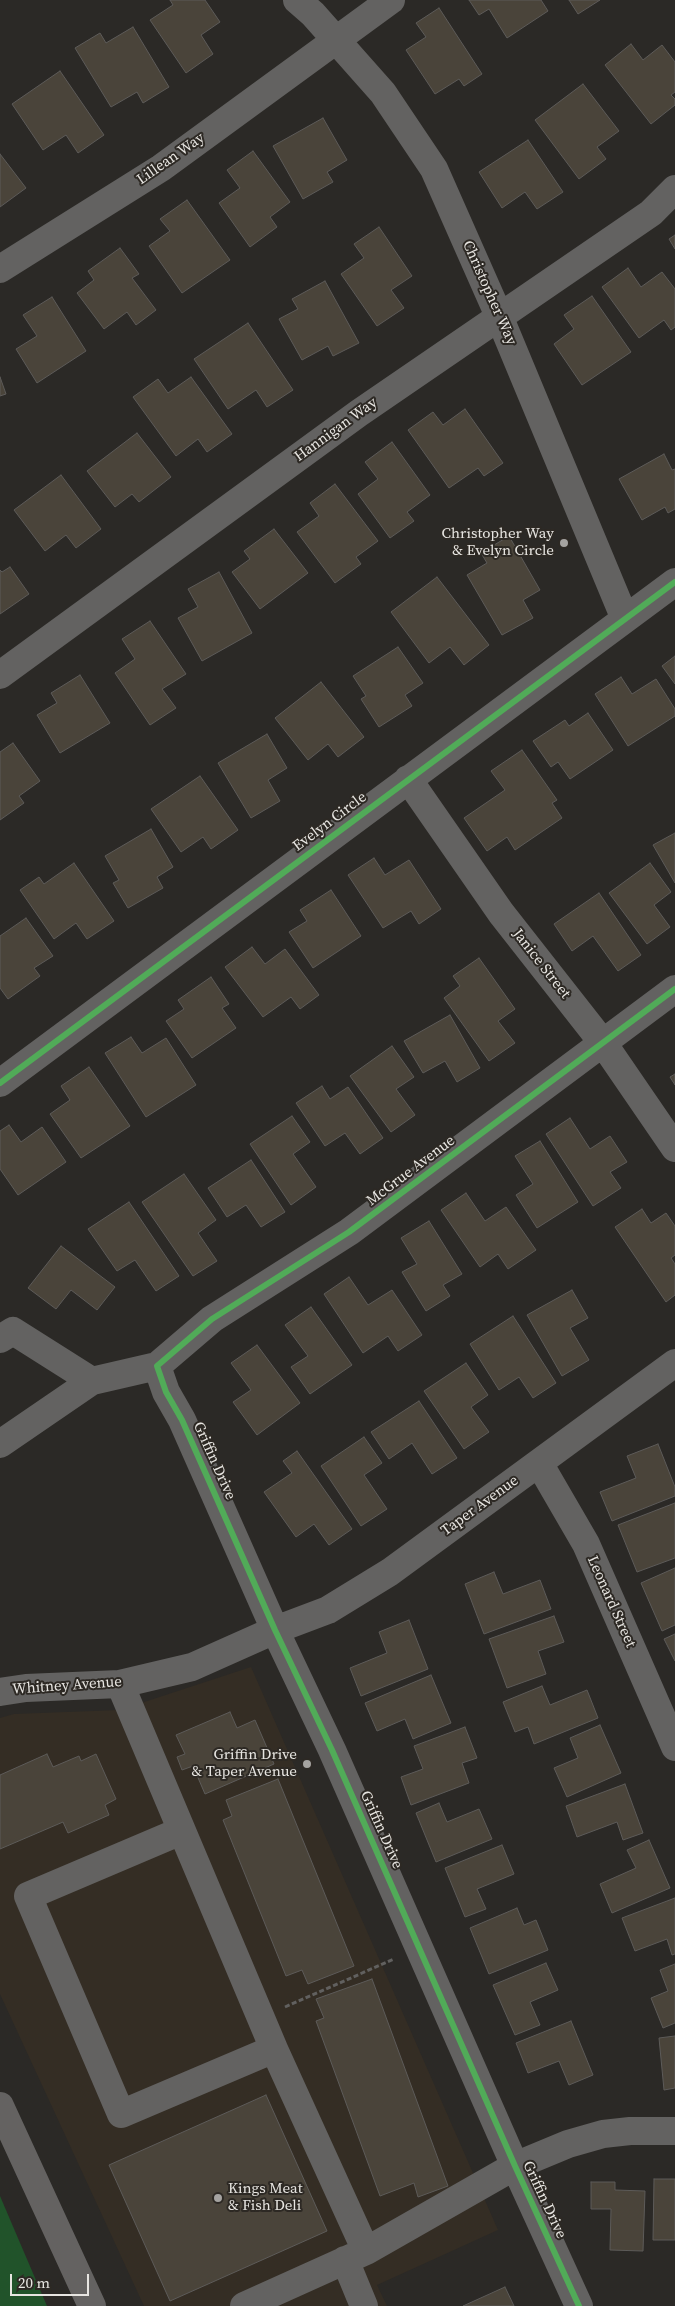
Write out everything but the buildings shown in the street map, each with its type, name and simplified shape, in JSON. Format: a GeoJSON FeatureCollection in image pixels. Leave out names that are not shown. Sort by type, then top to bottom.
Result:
{"type":"FeatureCollection","features":[{"type":"Feature","properties":{"kind":"main road"},"geometry":{"type":"LineString","coordinates":[[0,2106],[92,2306]]}},
{"type":"Feature","properties":{"kind":"street","name":"Christopher Way"},"geometry":{"type":"LineString","coordinates":[[298,0],[383,93],[434,169],[499,316],[625,619]]}},
{"type":"Feature","properties":{"kind":"street","name":"Lillean Way"},"geometry":{"type":"LineString","coordinates":[[0,269],[161,168],[335,39],[391,0]]}},
{"type":"Feature","properties":{"kind":"street","name":"Hannigan Way"},"geometry":{"type":"LineString","coordinates":[[0,675],[358,413],[651,213],[675,190]]}},
{"type":"Feature","properties":{"kind":"street","name":"Evelyn Circle"},"geometry":{"type":"LineString","coordinates":[[0,1083],[675,582]]}},
{"type":"Feature","properties":{"kind":"street","name":"Janice Street"},"geometry":{"type":"LineString","coordinates":[[408,779],[501,913],[603,1043],[675,1148]]}},
{"type":"Feature","properties":{"kind":"street","name":"McGrue Avenue"},"geometry":{"type":"LineString","coordinates":[[157,1366],[212,1319],[349,1232],[675,989]]}},
{"type":"Feature","properties":{"kind":"street"},"geometry":{"type":"LineString","coordinates":[[0,1339],[13,1331],[92,1381]]}},
{"type":"Feature","properties":{"kind":"street","name":"Taper Avenue"},"geometry":{"type":"LineString","coordinates":[[275,1630],[328,1610],[390,1572],[675,1363]]}},
{"type":"Feature","properties":{"kind":"street"},"geometry":{"type":"LineString","coordinates":[[0,1444],[92,1381],[157,1366]]}},
{"type":"Feature","properties":{"kind":"street","name":"Griffin Drive"},"geometry":{"type":"LineString","coordinates":[[157,1366],[166,1392],[182,1420],[275,1630],[332,1750],[515,2166],[579,2306]]}},
{"type":"Feature","properties":{"kind":"street","name":"Leonard Street"},"geometry":{"type":"LineString","coordinates":[[539,1462],[586,1544],[675,1747]]}},
{"type":"Feature","properties":{"kind":"street","name":"Whitney Avenue"},"geometry":{"type":"LineString","coordinates":[[0,1692],[26,1688],[120,1684],[192,1667],[275,1630]]}},
{"type":"Feature","properties":{"kind":"street"},"geometry":{"type":"LineString","coordinates":[[120,1684],[274,2049],[356,2256],[364,2306]]}},
{"type":"Feature","properties":{"kind":"street"},"geometry":{"type":"LineString","coordinates":[[181,1831],[28,1896],[105,2077],[121,2114],[274,2049]]}},
{"type":"Feature","properties":{"kind":"street"},"geometry":{"type":"LineString","coordinates":[[244,2306],[356,2256],[515,2166],[568,2144],[603,2134],[630,2131],[675,2131]]}},
{"type":"Feature","properties":{"kind":"path"},"geometry":{"type":"LineString","coordinates":[[260,2018],[420,1948]]}},
{"type":"Feature","properties":{"kind":"shaded area"},"geometry":{"type":"Polygon","coordinates":[[[251,1667],[498,2230],[377,2285],[387,2306],[144,2306],[0,1994],[0,1718],[14,1714],[120,1710],[251,1667]]]}},
{"type":"Feature","properties":{"kind":"green space"},"geometry":{"type":"Polygon","coordinates":[[[0,2196],[47,2306],[0,2306],[0,2196]]]}},
{"type":"Feature","properties":{"kind":"cycle path"},"geometry":{"type":"LineString","coordinates":[[0,1083],[675,582]]}},
{"type":"Feature","properties":{"kind":"cycle path"},"geometry":{"type":"LineString","coordinates":[[579,2306],[515,2166],[332,1750],[275,1630],[182,1420],[166,1392],[157,1366],[212,1319],[349,1232],[675,989]]}},
{"type":"Feature","properties":{"kind":"place","name":"Christopher Way & Evelyn Circle"},"geometry":{"type":"Point","coordinates":[564,543]}},
{"type":"Feature","properties":{"kind":"place","name":"Griffin Drive & Taper Avenue"},"geometry":{"type":"Point","coordinates":[307,1764]}},
{"type":"Feature","properties":{"kind":"place","name":"Kings Meat & Fish Deli"},"geometry":{"type":"Point","coordinates":[218,2198]}}]}
